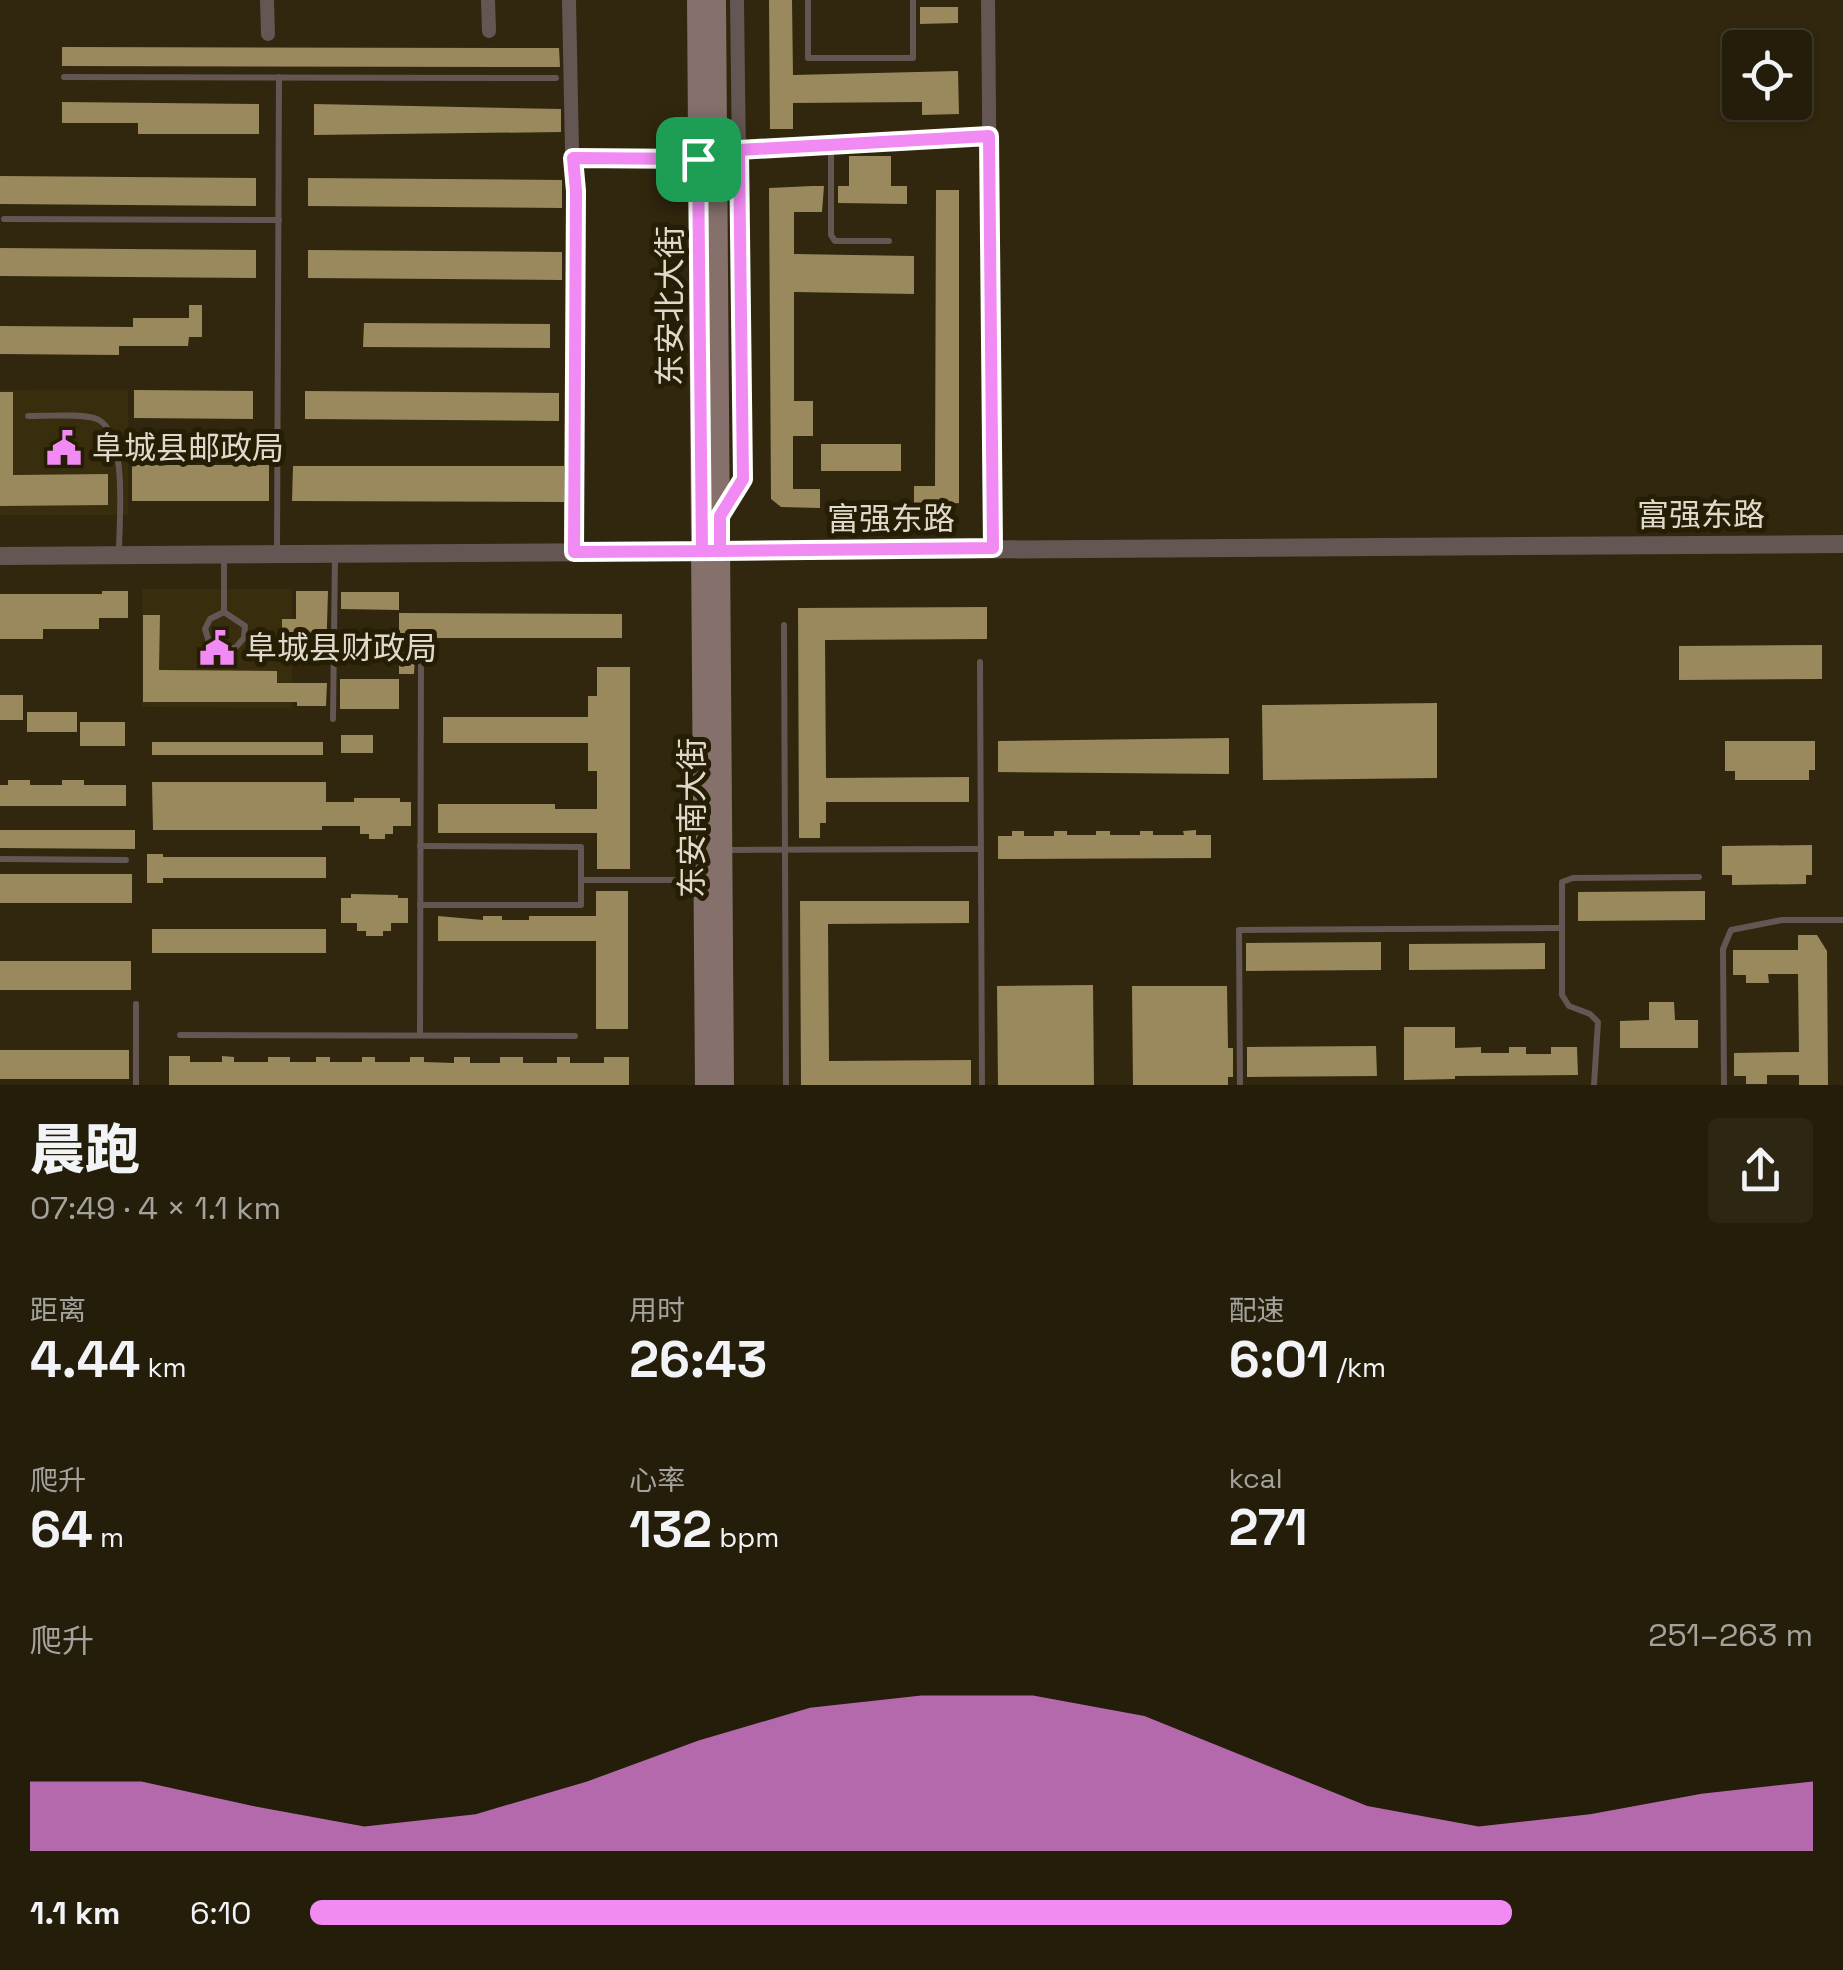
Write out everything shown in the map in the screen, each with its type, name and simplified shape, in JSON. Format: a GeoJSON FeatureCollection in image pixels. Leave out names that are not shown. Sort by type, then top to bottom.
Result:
{"type":"FeatureCollection","features":[{"type":"Feature","properties":{"kind":"main road","name":"东安北大街"},"geometry":{"type":"LineString","coordinates":[[698,0],[708,155],[720,516],[711,551]]}},
{"type":"Feature","properties":{"kind":"main road","name":"东安北大街"},"geometry":{"type":"LineString","coordinates":[[711,551],[708,155],[716,0]]}},
{"type":"Feature","properties":{"kind":"main road","name":"东安南大街"},"geometry":{"type":"LineString","coordinates":[[711,551],[722,850],[724,1085]]}},
{"type":"Feature","properties":{"kind":"main road","name":"东安南大街"},"geometry":{"type":"LineString","coordinates":[[705,1085],[704,880],[711,551]]}},
{"type":"Feature","properties":{"kind":"street"},"geometry":{"type":"LineString","coordinates":[[267,0],[268,34]]}},
{"type":"Feature","properties":{"kind":"street"},"geometry":{"type":"LineString","coordinates":[[488,0],[489,31]]}},
{"type":"Feature","properties":{"kind":"street"},"geometry":{"type":"LineString","coordinates":[[570,0],[576,191],[574,552]]}},
{"type":"Feature","properties":{"kind":"street"},"geometry":{"type":"LineString","coordinates":[[720,516],[743,479],[738,0]]}},
{"type":"Feature","properties":{"kind":"street"},"geometry":{"type":"LineString","coordinates":[[988,0],[993,548]]}},
{"type":"Feature","properties":{"kind":"street"},"geometry":{"type":"LineString","coordinates":[[573,158],[708,155],[989,136]]}},
{"type":"Feature","properties":{"kind":"street","name":"富强东路"},"geometry":{"type":"LineString","coordinates":[[0,556],[1843,544]]}},
{"type":"Feature","properties":{"kind":"lane"},"geometry":{"type":"LineString","coordinates":[[808,0],[808,58],[913,58],[913,0]]}},
{"type":"Feature","properties":{"kind":"lane"},"geometry":{"type":"LineString","coordinates":[[64,76],[556,78]]}},
{"type":"Feature","properties":{"kind":"lane"},"geometry":{"type":"LineString","coordinates":[[277,554],[279,77]]}},
{"type":"Feature","properties":{"kind":"lane"},"geometry":{"type":"LineString","coordinates":[[830,144],[831,235],[835,240],[888,241]]}},
{"type":"Feature","properties":{"kind":"lane"},"geometry":{"type":"LineString","coordinates":[[4,218],[279,220]]}},
{"type":"Feature","properties":{"kind":"lane"},"geometry":{"type":"LineString","coordinates":[[28,416],[96,418],[106,426],[119,457],[119,555]]}},
{"type":"Feature","properties":{"kind":"lane"},"geometry":{"type":"LineString","coordinates":[[224,554],[224,612]]}},
{"type":"Feature","properties":{"kind":"lane"},"geometry":{"type":"LineString","coordinates":[[333,719],[334,554]]}},
{"type":"Feature","properties":{"kind":"lane"},"geometry":{"type":"LineString","coordinates":[[224,612],[245,626],[244,638],[236,647],[224,651],[210,645],[205,629],[210,619],[224,612]]}},
{"type":"Feature","properties":{"kind":"lane"},"geometry":{"type":"LineString","coordinates":[[784,625],[786,1085]]}},
{"type":"Feature","properties":{"kind":"lane"},"geometry":{"type":"LineString","coordinates":[[420,1035],[421,655]]}},
{"type":"Feature","properties":{"kind":"lane"},"geometry":{"type":"LineString","coordinates":[[980,662],[982,1085]]}},
{"type":"Feature","properties":{"kind":"lane"},"geometry":{"type":"LineString","coordinates":[[420,846],[581,847],[580,905],[420,904]]}},
{"type":"Feature","properties":{"kind":"lane"},"geometry":{"type":"LineString","coordinates":[[722,850],[980,849]]}},
{"type":"Feature","properties":{"kind":"lane"},"geometry":{"type":"LineString","coordinates":[[0,859],[126,860]]}},
{"type":"Feature","properties":{"kind":"lane"},"geometry":{"type":"LineString","coordinates":[[1594,1085],[1598,1022],[1590,1014],[1569,1006],[1562,995],[1562,882],[1572,878],[1699,877]]}},
{"type":"Feature","properties":{"kind":"lane"},"geometry":{"type":"LineString","coordinates":[[581,880],[704,880]]}},
{"type":"Feature","properties":{"kind":"lane"},"geometry":{"type":"LineString","coordinates":[[1724,1085],[1723,949],[1731,930],[1782,920],[1843,920]]}},
{"type":"Feature","properties":{"kind":"lane"},"geometry":{"type":"LineString","coordinates":[[1240,1085],[1239,930],[1561,928]]}},
{"type":"Feature","properties":{"kind":"lane"},"geometry":{"type":"LineString","coordinates":[[136,1004],[136,1085]]}},
{"type":"Feature","properties":{"kind":"lane"},"geometry":{"type":"LineString","coordinates":[[180,1034],[575,1036]]}},
{"type":"Feature","properties":{"kind":"shaded area","name":"阜城县邮政局"},"geometry":{"type":"Polygon","coordinates":[[[128,389],[128,515],[0,515],[0,390],[128,389]]]}},
{"type":"Feature","properties":{"kind":"shaded area","name":"阜城县财政局"},"geometry":{"type":"Polygon","coordinates":[[[142,589],[292,589],[292,708],[142,707],[142,589]]]}},
{"type":"Feature","properties":{"kind":"building"},"geometry":{"type":"Polygon","coordinates":[[[769,0],[792,0],[793,75],[958,71],[959,114],[922,115],[922,102],[793,103],[793,129],[770,129],[769,0]]]}},
{"type":"Feature","properties":{"kind":"building"},"geometry":{"type":"Polygon","coordinates":[[[920,7],[958,7],[958,23],[920,24],[920,7]]]}},
{"type":"Feature","properties":{"kind":"building"},"geometry":{"type":"Polygon","coordinates":[[[62,47],[559,48],[560,67],[62,66],[62,47]]]}},
{"type":"Feature","properties":{"kind":"building"},"geometry":{"type":"Polygon","coordinates":[[[62,102],[259,104],[259,134],[138,134],[138,123],[62,123],[62,102]]]}},
{"type":"Feature","properties":{"kind":"building"},"geometry":{"type":"Polygon","coordinates":[[[314,104],[561,109],[561,132],[314,135],[314,104]]]}},
{"type":"Feature","properties":{"kind":"building"},"geometry":{"type":"Polygon","coordinates":[[[849,156],[891,156],[891,186],[907,186],[907,204],[838,203],[838,186],[849,186],[849,156]]]}},
{"type":"Feature","properties":{"kind":"building"},"geometry":{"type":"Polygon","coordinates":[[[0,176],[256,178],[256,206],[0,204],[0,176]]]}},
{"type":"Feature","properties":{"kind":"building"},"geometry":{"type":"Polygon","coordinates":[[[308,178],[562,180],[562,208],[308,206],[308,178]]]}},
{"type":"Feature","properties":{"kind":"building"},"geometry":{"type":"Polygon","coordinates":[[[824,186],[822,212],[794,212],[794,254],[914,256],[914,294],[794,292],[794,401],[813,401],[813,436],[793,436],[793,489],[820,489],[820,508],[781,507],[771,499],[769,188],[824,186]]]}},
{"type":"Feature","properties":{"kind":"building"},"geometry":{"type":"Polygon","coordinates":[[[936,190],[959,190],[959,503],[914,507],[914,486],[935,486],[936,190]]]}},
{"type":"Feature","properties":{"kind":"building"},"geometry":{"type":"Polygon","coordinates":[[[0,248],[256,250],[256,278],[0,276],[0,248]]]}},
{"type":"Feature","properties":{"kind":"building"},"geometry":{"type":"Polygon","coordinates":[[[308,250],[562,252],[562,280],[308,278],[308,250]]]}},
{"type":"Feature","properties":{"kind":"building"},"geometry":{"type":"Polygon","coordinates":[[[189,305],[202,305],[202,337],[189,337],[188,346],[119,346],[119,355],[0,354],[0,326],[133,327],[133,318],[189,318],[189,305]]]}},
{"type":"Feature","properties":{"kind":"building"},"geometry":{"type":"Polygon","coordinates":[[[364,323],[550,324],[550,348],[363,347],[364,323]]]}},
{"type":"Feature","properties":{"kind":"building"},"geometry":{"type":"Polygon","coordinates":[[[134,390],[253,391],[253,419],[134,418],[134,390]]]}},
{"type":"Feature","properties":{"kind":"building"},"geometry":{"type":"Polygon","coordinates":[[[305,391],[559,393],[559,421],[305,419],[305,391]]]}},
{"type":"Feature","properties":{"kind":"building"},"geometry":{"type":"Polygon","coordinates":[[[0,392],[13,392],[13,475],[108,474],[108,505],[0,506],[0,392]]]}},
{"type":"Feature","properties":{"kind":"building"},"geometry":{"type":"Polygon","coordinates":[[[821,444],[901,444],[901,471],[821,471],[821,444]]]}},
{"type":"Feature","properties":{"kind":"building"},"geometry":{"type":"Polygon","coordinates":[[[132,465],[269,465],[269,501],[132,501],[132,465]]]}},
{"type":"Feature","properties":{"kind":"building"},"geometry":{"type":"Polygon","coordinates":[[[293,466],[564,466],[564,502],[292,501],[293,466]]]}},
{"type":"Feature","properties":{"kind":"building"},"geometry":{"type":"Polygon","coordinates":[[[128,591],[128,618],[99,618],[99,629],[43,629],[43,639],[0,639],[0,594],[128,591]]]}},
{"type":"Feature","properties":{"kind":"building"},"geometry":{"type":"Polygon","coordinates":[[[296,591],[328,591],[326,659],[282,659],[282,619],[296,619],[296,591]]]}},
{"type":"Feature","properties":{"kind":"building"},"geometry":{"type":"Polygon","coordinates":[[[341,592],[399,592],[399,610],[341,609],[341,592]]]}},
{"type":"Feature","properties":{"kind":"building"},"geometry":{"type":"Polygon","coordinates":[[[987,607],[987,639],[825,640],[826,778],[969,777],[969,802],[826,802],[826,823],[820,823],[820,838],[799,838],[798,608],[987,607]]]}},
{"type":"Feature","properties":{"kind":"building"},"geometry":{"type":"Polygon","coordinates":[[[399,613],[622,614],[622,638],[416,638],[414,674],[399,674],[399,613]]]}},
{"type":"Feature","properties":{"kind":"building"},"geometry":{"type":"Polygon","coordinates":[[[143,615],[160,615],[159,670],[277,671],[277,683],[327,683],[326,706],[297,706],[297,702],[143,702],[143,615]]]}},
{"type":"Feature","properties":{"kind":"building"},"geometry":{"type":"Polygon","coordinates":[[[1822,645],[1822,679],[1679,680],[1679,646],[1822,645]]]}},
{"type":"Feature","properties":{"kind":"building"},"geometry":{"type":"Polygon","coordinates":[[[597,667],[630,667],[630,869],[597,869],[597,833],[438,833],[438,804],[555,804],[555,809],[597,809],[597,771],[588,771],[588,743],[443,743],[443,717],[588,717],[588,696],[597,696],[597,667]]]}},
{"type":"Feature","properties":{"kind":"building"},"geometry":{"type":"Polygon","coordinates":[[[340,679],[399,679],[399,709],[340,709],[340,679]]]}},
{"type":"Feature","properties":{"kind":"building"},"geometry":{"type":"Polygon","coordinates":[[[0,695],[23,695],[23,720],[0,720],[0,695]]]}},
{"type":"Feature","properties":{"kind":"building"},"geometry":{"type":"Polygon","coordinates":[[[1437,703],[1437,778],[1263,780],[1262,705],[1437,703]]]}},
{"type":"Feature","properties":{"kind":"building"},"geometry":{"type":"Polygon","coordinates":[[[27,712],[77,712],[77,732],[27,732],[27,712]]]}},
{"type":"Feature","properties":{"kind":"building"},"geometry":{"type":"Polygon","coordinates":[[[80,722],[125,722],[125,746],[80,746],[80,722]]]}},
{"type":"Feature","properties":{"kind":"building"},"geometry":{"type":"Polygon","coordinates":[[[341,735],[373,735],[373,753],[341,753],[341,735]]]}},
{"type":"Feature","properties":{"kind":"building"},"geometry":{"type":"Polygon","coordinates":[[[1229,738],[1229,774],[998,772],[998,741],[1229,738]]]}},
{"type":"Feature","properties":{"kind":"building"},"geometry":{"type":"Polygon","coordinates":[[[1725,741],[1815,741],[1815,770],[1809,770],[1809,780],[1735,780],[1735,771],[1725,771],[1725,741]]]}},
{"type":"Feature","properties":{"kind":"building"},"geometry":{"type":"Polygon","coordinates":[[[152,742],[323,742],[323,755],[152,755],[152,742]]]}},
{"type":"Feature","properties":{"kind":"building"},"geometry":{"type":"Polygon","coordinates":[[[8,780],[30,780],[30,785],[84,780],[84,785],[126,785],[126,806],[0,806],[0,785],[8,785],[8,780]]]}},
{"type":"Feature","properties":{"kind":"building"},"geometry":{"type":"Polygon","coordinates":[[[152,782],[326,782],[326,802],[400,798],[400,802],[411,802],[411,826],[393,826],[393,834],[385,834],[385,839],[369,839],[369,834],[360,834],[360,826],[322,826],[322,830],[153,830],[152,782]]]}},
{"type":"Feature","properties":{"kind":"building"},"geometry":{"type":"Polygon","coordinates":[[[0,830],[135,830],[135,849],[0,848],[0,830]]]}},
{"type":"Feature","properties":{"kind":"building"},"geometry":{"type":"Polygon","coordinates":[[[1196,830],[1196,835],[1211,835],[1211,858],[998,859],[998,836],[1012,836],[1012,831],[1024,831],[1024,836],[1054,836],[1054,831],[1067,831],[1067,835],[1110,831],[1110,835],[1140,835],[1140,831],[1153,831],[1153,835],[1184,835],[1183,831],[1196,830]]]}},
{"type":"Feature","properties":{"kind":"building"},"geometry":{"type":"Polygon","coordinates":[[[1812,845],[1812,875],[1806,875],[1806,884],[1732,885],[1732,875],[1722,875],[1722,846],[1812,845]]]}},
{"type":"Feature","properties":{"kind":"building"},"geometry":{"type":"Polygon","coordinates":[[[147,854],[326,857],[326,878],[163,878],[163,883],[147,883],[147,854]]]}},
{"type":"Feature","properties":{"kind":"building"},"geometry":{"type":"Polygon","coordinates":[[[0,874],[132,874],[132,903],[0,903],[0,874]]]}},
{"type":"Feature","properties":{"kind":"building"},"geometry":{"type":"Polygon","coordinates":[[[596,891],[628,891],[628,1029],[596,1029],[596,941],[438,941],[438,916],[529,920],[529,916],[596,916],[596,891]]]}},
{"type":"Feature","properties":{"kind":"building"},"geometry":{"type":"Polygon","coordinates":[[[1705,891],[1705,920],[1578,921],[1578,892],[1705,891]]]}},
{"type":"Feature","properties":{"kind":"building"},"geometry":{"type":"Polygon","coordinates":[[[351,894],[408,898],[408,923],[391,923],[391,931],[383,931],[383,936],[366,936],[366,931],[357,931],[357,923],[341,923],[341,898],[351,898],[351,894]]]}},
{"type":"Feature","properties":{"kind":"building"},"geometry":{"type":"Polygon","coordinates":[[[800,901],[969,901],[969,923],[828,924],[829,1061],[971,1060],[971,1085],[801,1085],[800,901]]]}},
{"type":"Feature","properties":{"kind":"building"},"geometry":{"type":"Polygon","coordinates":[[[152,929],[326,929],[326,953],[152,953],[152,929]]]}},
{"type":"Feature","properties":{"kind":"building"},"geometry":{"type":"Polygon","coordinates":[[[1798,935],[1817,935],[1827,951],[1828,1085],[1799,1085],[1799,1075],[1767,1075],[1767,1084],[1746,1084],[1746,1076],[1734,1076],[1734,1053],[1799,1052],[1798,974],[1768,974],[1769,983],[1746,983],[1746,975],[1733,975],[1733,950],[1798,950],[1798,935]]]}},
{"type":"Feature","properties":{"kind":"building"},"geometry":{"type":"Polygon","coordinates":[[[1381,942],[1381,970],[1246,971],[1246,943],[1381,942]]]}},
{"type":"Feature","properties":{"kind":"building"},"geometry":{"type":"Polygon","coordinates":[[[1545,943],[1545,969],[1409,970],[1409,944],[1545,943]]]}},
{"type":"Feature","properties":{"kind":"building"},"geometry":{"type":"Polygon","coordinates":[[[0,961],[131,961],[131,990],[0,990],[0,961]]]}},
{"type":"Feature","properties":{"kind":"building"},"geometry":{"type":"Polygon","coordinates":[[[1093,985],[1094,1085],[998,1085],[997,986],[1093,985]]]}},
{"type":"Feature","properties":{"kind":"building"},"geometry":{"type":"Polygon","coordinates":[[[1132,986],[1227,986],[1228,1048],[1233,1048],[1233,1077],[1228,1077],[1228,1085],[1133,1085],[1132,986]]]}},
{"type":"Feature","properties":{"kind":"building"},"geometry":{"type":"Polygon","coordinates":[[[1649,1002],[1674,1002],[1675,1020],[1698,1020],[1698,1048],[1620,1048],[1620,1021],[1649,1020],[1649,1002]]]}},
{"type":"Feature","properties":{"kind":"building"},"geometry":{"type":"Polygon","coordinates":[[[1404,1027],[1455,1027],[1455,1048],[1481,1047],[1481,1053],[1509,1053],[1509,1047],[1526,1047],[1526,1054],[1551,1054],[1551,1047],[1577,1047],[1578,1075],[1404,1080],[1404,1027]]]}},
{"type":"Feature","properties":{"kind":"building"},"geometry":{"type":"Polygon","coordinates":[[[1376,1046],[1377,1076],[1247,1077],[1247,1047],[1376,1046]]]}},
{"type":"Feature","properties":{"kind":"building"},"geometry":{"type":"Polygon","coordinates":[[[0,1050],[129,1050],[129,1079],[0,1079],[0,1050]]]}},
{"type":"Feature","properties":{"kind":"building"},"geometry":{"type":"Polygon","coordinates":[[[169,1056],[190,1056],[190,1062],[222,1062],[222,1056],[234,1057],[234,1062],[268,1062],[268,1057],[290,1057],[290,1062],[316,1062],[316,1057],[330,1057],[330,1062],[362,1062],[362,1057],[375,1057],[375,1062],[410,1062],[410,1057],[424,1057],[424,1062],[454,1063],[454,1057],[470,1057],[470,1063],[500,1063],[500,1057],[523,1057],[523,1063],[557,1063],[557,1057],[570,1057],[570,1063],[604,1063],[604,1057],[629,1057],[629,1085],[169,1085],[169,1056]]]}},
{"type":"Feature","properties":{"kind":"place","name":"阜城县邮政局"},"geometry":{"type":"Point","coordinates":[64,448]}},
{"type":"Feature","properties":{"kind":"place","name":"阜城县财政局"},"geometry":{"type":"Point","coordinates":[217,648]}},
{"type":"Feature","properties":{"kind":"route"},"geometry":{"type":"LineString","coordinates":[[698,159],[573,158],[574,552],[720,551],[720,516],[743,479],[739,150],[989,136],[993,548],[720,551],[702,551],[698,159]]}}]}
